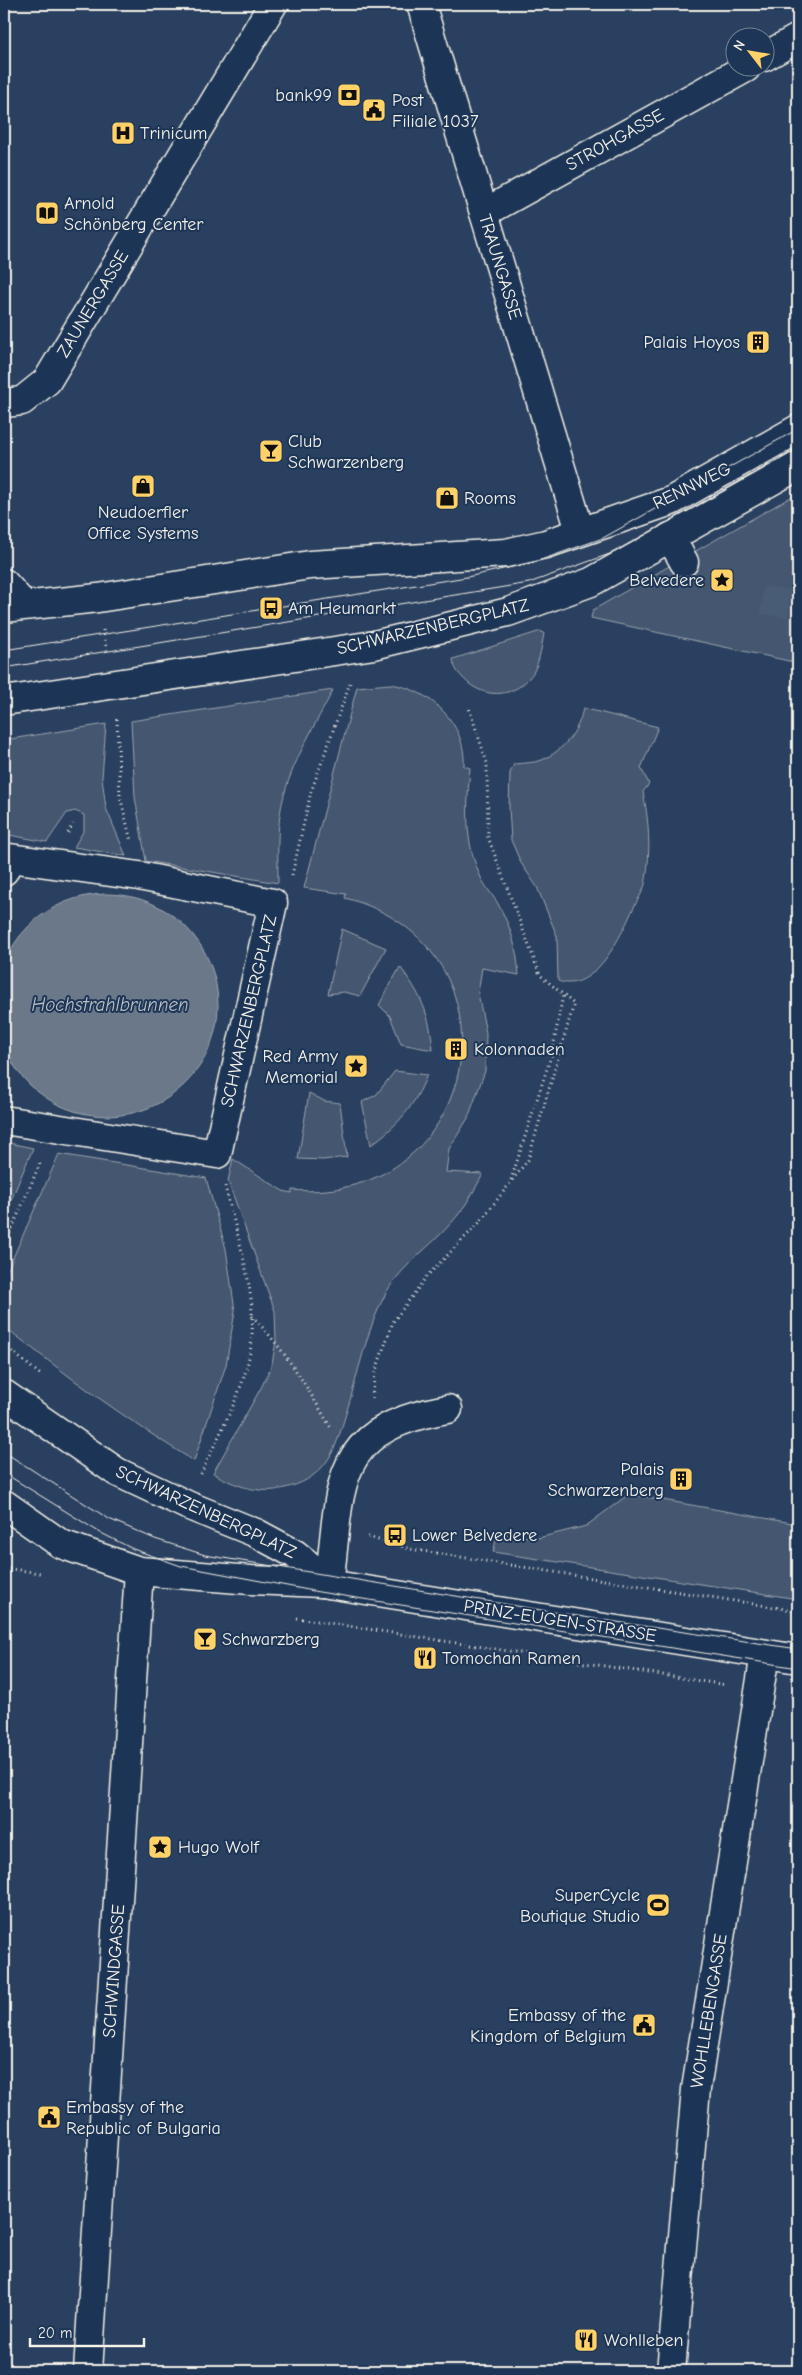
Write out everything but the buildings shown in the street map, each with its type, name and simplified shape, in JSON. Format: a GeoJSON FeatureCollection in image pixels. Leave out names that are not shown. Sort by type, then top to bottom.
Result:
{"type":"FeatureCollection","features":[{"type":"Feature","properties":{"kind":"street","name":"ZAUNERGASSE"},"geometry":{"type":"LineString","coordinates":[[4,403],[22,402],[47,381],[272,4]]}},
{"type":"Feature","properties":{"kind":"street","name":"TRAUNGASSE"},"geometry":{"type":"LineString","coordinates":[[421,4],[580,531]]}},
{"type":"Feature","properties":{"kind":"street"},"geometry":{"type":"LineString","coordinates":[[774,51],[798,38]]}},
{"type":"Feature","properties":{"kind":"street","name":"STROHGASSE"},"geometry":{"type":"LineString","coordinates":[[484,213],[728,78]]}},
{"type":"Feature","properties":{"kind":"street","name":"RENNWEG"},"geometry":{"type":"LineString","coordinates":[[580,531],[671,501],[798,429]]}},
{"type":"Feature","properties":{"kind":"street","name":"RENNWEG"},"geometry":{"type":"LineString","coordinates":[[591,582],[798,466]]}},
{"type":"Feature","properties":{"kind":"street"},"geometry":{"type":"LineString","coordinates":[[4,584],[14,606],[98,598],[310,565],[506,553],[546,544],[580,531]]}},
{"type":"Feature","properties":{"kind":"street"},"geometry":{"type":"LineString","coordinates":[[670,537],[684,562]]}},
{"type":"Feature","properties":{"kind":"street","name":"SCHWARZENBERGPLATZ"},"geometry":{"type":"LineString","coordinates":[[4,701],[374,645],[508,612],[591,582]]}},
{"type":"Feature","properties":{"kind":"street","name":"SCHWARZENBERGPLATZ"},"geometry":{"type":"LineString","coordinates":[[4,871],[10,858],[139,876],[273,903],[217,1154]]}},
{"type":"Feature","properties":{"kind":"street"},"geometry":{"type":"LineString","coordinates":[[4,1120],[217,1154]]}},
{"type":"Feature","properties":{"kind":"street","name":"SCHWARZENBERGPLATZ"},"geometry":{"type":"LineString","coordinates":[[4,1394],[117,1472],[187,1505],[256,1533],[304,1559],[318,1573],[325,1584]]}},
{"type":"Feature","properties":{"kind":"street"},"geometry":{"type":"LineString","coordinates":[[325,1584],[346,1470],[368,1439],[399,1421],[421,1414],[448,1409]]}},
{"type":"Feature","properties":{"kind":"street","name":"SCHWARZENBERGPLATZ"},"geometry":{"type":"LineString","coordinates":[[4,1504],[61,1544],[139,1571],[325,1584]]}},
{"type":"Feature","properties":{"kind":"street","name":"SCHWINDGASSE"},"geometry":{"type":"LineString","coordinates":[[88,2371],[139,1571]]}},
{"type":"Feature","properties":{"kind":"street","name":"PRINZ-EUGEN-STRASSE"},"geometry":{"type":"LineString","coordinates":[[325,1584],[798,1659]]}},
{"type":"Feature","properties":{"kind":"street","name":"WOHLLEBENGASSE"},"geometry":{"type":"LineString","coordinates":[[671,2371],[696,2089],[766,1654]]}},
{"type":"Feature","properties":{"kind":"path"},"geometry":{"type":"LineString","coordinates":[[273,903],[291,877],[311,792],[351,680]]}},
{"type":"Feature","properties":{"kind":"path"},"geometry":{"type":"LineString","coordinates":[[368,1439],[375,1374],[393,1322],[427,1276],[480,1223],[528,1160],[574,1004],[540,975],[488,837],[486,763],[469,708]]}},
{"type":"Feature","properties":{"kind":"path"},"geometry":{"type":"LineString","coordinates":[[510,1182],[552,1054],[563,995]]}},
{"type":"Feature","properties":{"kind":"path"},"geometry":{"type":"LineString","coordinates":[[4,1247],[55,1128]]}},
{"type":"Feature","properties":{"kind":"path"},"geometry":{"type":"LineString","coordinates":[[192,1473],[200,1477],[242,1380],[251,1347],[252,1316],[249,1288],[217,1154]]}},
{"type":"Feature","properties":{"kind":"path"},"geometry":{"type":"LineString","coordinates":[[252,1316],[276,1341],[304,1381],[338,1440],[346,1470]]}},
{"type":"Feature","properties":{"kind":"path"},"geometry":{"type":"LineString","coordinates":[[4,1345],[48,1381]]}},
{"type":"Feature","properties":{"kind":"path"},"geometry":{"type":"LineString","coordinates":[[334,1527],[410,1549],[798,1611]]}},
{"type":"Feature","properties":{"kind":"path"},"geometry":{"type":"LineString","coordinates":[[4,1568],[42,1573]]}},
{"type":"Feature","properties":{"kind":"path"},"geometry":{"type":"LineString","coordinates":[[295,1618],[798,1697]]}},
{"type":"Feature","properties":{"kind":"shaded area","name":"Belvedere"},"geometry":{"type":"Polygon","coordinates":[[[798,493],[798,663],[591,618],[593,610],[671,565],[684,562],[696,555],[694,552],[798,493]]]}},
{"type":"Feature","properties":{"kind":"shaded area"},"geometry":{"type":"Polygon","coordinates":[[[541,631],[544,634],[535,669],[522,685],[514,690],[497,694],[479,690],[464,679],[455,668],[453,659],[541,631]]]}},
{"type":"Feature","properties":{"kind":"shaded area"},"geometry":{"type":"Polygon","coordinates":[[[390,684],[405,687],[432,701],[443,711],[459,736],[464,766],[470,768],[468,822],[474,860],[485,885],[497,902],[510,929],[515,946],[519,975],[482,968],[478,993],[486,1033],[485,1071],[468,1118],[449,1149],[446,1172],[483,1174],[457,1217],[410,1263],[387,1291],[373,1321],[341,1429],[328,1460],[316,1474],[301,1482],[276,1490],[257,1490],[230,1482],[213,1473],[262,1386],[272,1364],[276,1341],[275,1311],[228,1181],[233,1159],[283,1191],[292,1193],[292,1190],[357,1184],[407,1158],[441,1118],[459,1068],[459,1016],[441,966],[403,925],[345,898],[346,894],[304,888],[357,687],[390,684]]]}},
{"type":"Feature","properties":{"kind":"shaded area"},"geometry":{"type":"Polygon","coordinates":[[[333,690],[299,754],[284,795],[279,828],[278,883],[146,861],[135,797],[131,721],[333,690]]]}},
{"type":"Feature","properties":{"kind":"shaded area"},"geometry":{"type":"Polygon","coordinates":[[[583,708],[658,727],[641,768],[649,784],[643,792],[647,814],[649,846],[648,868],[644,886],[622,932],[605,959],[595,971],[584,979],[571,983],[558,981],[557,936],[537,887],[521,863],[511,840],[509,808],[510,773],[514,764],[542,760],[564,745],[574,732],[583,708]]]}},
{"type":"Feature","properties":{"kind":"shaded area"},"geometry":{"type":"Polygon","coordinates":[[[106,724],[102,778],[106,808],[126,856],[74,847],[84,830],[84,815],[75,811],[67,813],[47,842],[4,834],[4,740],[106,724]]]}},
{"type":"Feature","properties":{"kind":"shaded area"},"geometry":{"type":"Polygon","coordinates":[[[342,929],[386,948],[360,996],[344,992],[328,994],[342,929]]]}},
{"type":"Feature","properties":{"kind":"shaded area"},"geometry":{"type":"Polygon","coordinates":[[[400,967],[414,986],[427,1015],[433,1050],[401,1044],[390,1016],[379,1005],[400,967]]]}},
{"type":"Feature","properties":{"kind":"shaded area"},"geometry":{"type":"Polygon","coordinates":[[[395,1071],[427,1075],[417,1096],[405,1114],[390,1130],[371,1145],[362,1102],[376,1095],[395,1071]]]}},
{"type":"Feature","properties":{"kind":"shaded area"},"geometry":{"type":"Polygon","coordinates":[[[309,1093],[324,1101],[340,1103],[347,1157],[323,1160],[298,1159],[309,1093]]]}},
{"type":"Feature","properties":{"kind":"shaded area"},"geometry":{"type":"Polygon","coordinates":[[[4,1142],[33,1148],[4,1217],[4,1142]]]}},
{"type":"Feature","properties":{"kind":"shaded area"},"geometry":{"type":"Polygon","coordinates":[[[59,1154],[206,1178],[226,1249],[235,1311],[226,1365],[194,1461],[145,1430],[97,1396],[4,1326],[4,1278],[59,1154]]]}},
{"type":"Feature","properties":{"kind":"shaded area"},"geometry":{"type":"Polygon","coordinates":[[[629,1494],[798,1524],[798,1599],[493,1552],[498,1533],[538,1538],[586,1526],[629,1494]]]}},
{"type":"Feature","properties":{"kind":"water","name":"Hochstrahlbrunnen"},"geometry":{"type":"Polygon","coordinates":[[[96,894],[118,894],[150,902],[169,912],[186,926],[200,943],[210,962],[216,983],[218,1005],[216,1027],[210,1048],[200,1067],[186,1084],[169,1098],[139,1112],[118,1116],[96,1116],[75,1112],[54,1103],[36,1091],[21,1076],[9,1058],[0,1037],[-4,1016],[-4,994],[0,973],[9,952],[21,934],[36,919],[54,907],[75,898],[96,894]]]}},
{"type":"Feature","properties":{"kind":"tunnel"},"geometry":{"type":"LineString","coordinates":[[762,600],[798,605]]}},
{"type":"Feature","properties":{"kind":"tram line"},"geometry":{"type":"LineString","coordinates":[[4,650],[467,577],[535,562],[603,538],[798,429]]}},
{"type":"Feature","properties":{"kind":"tram line"},"geometry":{"type":"LineString","coordinates":[[4,668],[529,583],[615,552],[798,448]]}},
{"type":"Feature","properties":{"kind":"tram line"},"geometry":{"type":"LineString","coordinates":[[4,1452],[109,1519],[155,1539],[205,1555],[590,1618],[798,1649]]}},
{"type":"Feature","properties":{"kind":"tram line"},"geometry":{"type":"LineString","coordinates":[[4,1473],[99,1532],[133,1549],[181,1566],[319,1592],[798,1668]]}},
{"type":"Feature","properties":{"kind":"place","name":"bank99"},"geometry":{"type":"Point","coordinates":[349,95]}},
{"type":"Feature","properties":{"kind":"place","name":"Post Filiale 1037"},"geometry":{"type":"Point","coordinates":[374,110]}},
{"type":"Feature","properties":{"kind":"place","name":"Trinicum"},"geometry":{"type":"Point","coordinates":[123,133]}},
{"type":"Feature","properties":{"kind":"place","name":"Arnold Schönberg Center"},"geometry":{"type":"Point","coordinates":[47,213]}},
{"type":"Feature","properties":{"kind":"place","name":"Palais Hoyos"},"geometry":{"type":"Point","coordinates":[758,342]}},
{"type":"Feature","properties":{"kind":"place","name":"Club Schwarzenberg"},"geometry":{"type":"Point","coordinates":[271,451]}},
{"type":"Feature","properties":{"kind":"place","name":"Neudoerfler Office Systems"},"geometry":{"type":"Point","coordinates":[143,486]}},
{"type":"Feature","properties":{"kind":"place","name":"Rooms"},"geometry":{"type":"Point","coordinates":[447,498]}},
{"type":"Feature","properties":{"kind":"place","name":"Belvedere"},"geometry":{"type":"Point","coordinates":[722,580]}},
{"type":"Feature","properties":{"kind":"place","name":"Am Heumarkt"},"geometry":{"type":"Point","coordinates":[271,608]}},
{"type":"Feature","properties":{"kind":"place","name":"Kolonnaden"},"geometry":{"type":"Point","coordinates":[456,1049]}},
{"type":"Feature","properties":{"kind":"place","name":"Red Army Memorial"},"geometry":{"type":"Point","coordinates":[356,1066]}},
{"type":"Feature","properties":{"kind":"place","name":"Palais Schwarzenberg"},"geometry":{"type":"Point","coordinates":[681,1479]}},
{"type":"Feature","properties":{"kind":"place","name":"Lower Belvedere"},"geometry":{"type":"Point","coordinates":[395,1535]}},
{"type":"Feature","properties":{"kind":"place","name":"Schwarzberg"},"geometry":{"type":"Point","coordinates":[205,1639]}},
{"type":"Feature","properties":{"kind":"place","name":"Tomochan Ramen"},"geometry":{"type":"Point","coordinates":[425,1658]}},
{"type":"Feature","properties":{"kind":"place","name":"Hugo Wolf"},"geometry":{"type":"Point","coordinates":[160,1847]}},
{"type":"Feature","properties":{"kind":"place","name":"SuperCycle Boutique Studio"},"geometry":{"type":"Point","coordinates":[658,1905]}},
{"type":"Feature","properties":{"kind":"place","name":"Embassy of the Kingdom of Belgium"},"geometry":{"type":"Point","coordinates":[644,2025]}},
{"type":"Feature","properties":{"kind":"place","name":"Embassy of the Republic of Bulgaria"},"geometry":{"type":"Point","coordinates":[49,2117]}},
{"type":"Feature","properties":{"kind":"place","name":"Wohlleben"},"geometry":{"type":"Point","coordinates":[586,2340]}}]}
